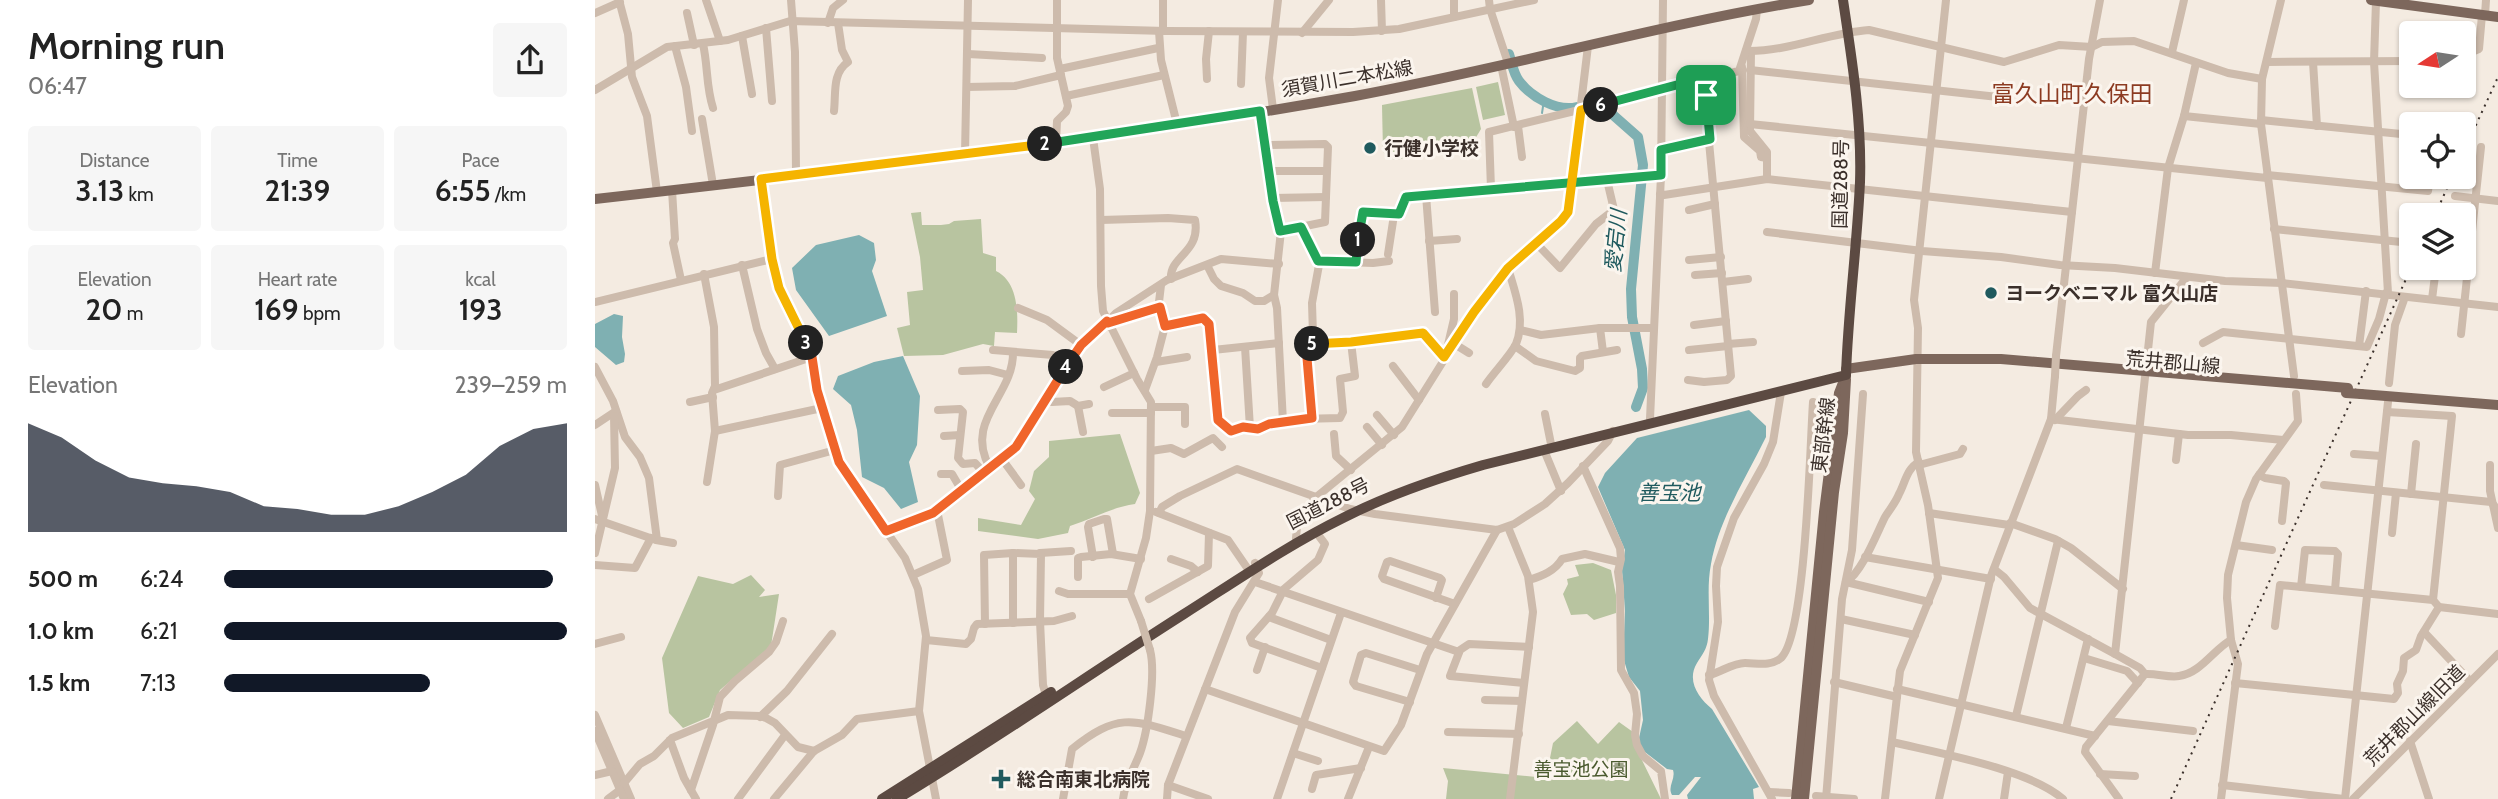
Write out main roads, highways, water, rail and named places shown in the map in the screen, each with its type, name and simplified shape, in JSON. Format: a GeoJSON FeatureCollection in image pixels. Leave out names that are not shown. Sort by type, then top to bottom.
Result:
{"type":"FeatureCollection","features":[{"type":"Feature","properties":{"kind":"highway","name":"国道288号"},"geometry":{"type":"LineString","coordinates":[[1843,0],[1856,81],[1859,136],[1859,189],[1846,372]]}},
{"type":"Feature","properties":{"kind":"highway","name":"国道288号"},"geometry":{"type":"LineString","coordinates":[[1613,430],[1781,392],[1846,372]]}},
{"type":"Feature","properties":{"kind":"highway","name":"国道288号"},"geometry":{"type":"LineString","coordinates":[[882,799],[987,744],[1104,664],[1253,570],[1296,538],[1432,475],[1846,372]]}},
{"type":"Feature","properties":{"kind":"highway","name":"国道288号"},"geometry":{"type":"LineString","coordinates":[[897,799],[931,772],[1046,695],[1354,510]]}},
{"type":"Feature","properties":{"kind":"main road","name":"須賀川二本松線"},"geometry":{"type":"LineString","coordinates":[[595,199],[1056,143],[1273,109],[1378,91],[1505,64],[1757,9],[1770,3],[1809,0]]}},
{"type":"Feature","properties":{"kind":"main road"},"geometry":{"type":"LineString","coordinates":[[2374,0],[2427,4],[2498,17]]}},
{"type":"Feature","properties":{"kind":"main road","name":"荒井郡山線"},"geometry":{"type":"LineString","coordinates":[[1846,372],[1917,362],[1971,364],[2145,374],[2498,402]]}},
{"type":"Feature","properties":{"kind":"main road","name":"東部幹線"},"geometry":{"type":"LineString","coordinates":[[1792,796],[1839,393],[1846,372]]}},
{"type":"Feature","properties":{"kind":"main road","name":"東部幹線"},"geometry":{"type":"LineString","coordinates":[[1804,799],[1834,492],[1844,419],[1846,372]]}},
{"type":"Feature","properties":{"kind":"water"},"geometry":{"type":"Polygon","coordinates":[[[859,235],[874,243],[876,260],[872,271],[887,316],[829,336],[796,290],[792,268],[816,245],[859,235]]]}},
{"type":"Feature","properties":{"kind":"water"},"geometry":{"type":"Polygon","coordinates":[[[614,314],[623,316],[622,337],[625,354],[624,362],[616,365],[595,347],[595,324],[614,314]]]}},
{"type":"Feature","properties":{"kind":"water"},"geometry":{"type":"Polygon","coordinates":[[[903,356],[920,396],[917,445],[909,462],[918,502],[901,509],[884,488],[862,477],[857,430],[851,405],[833,389],[838,376],[874,362],[903,356]]]}},
{"type":"Feature","properties":{"kind":"water","name":"善宝池"},"geometry":{"type":"Polygon","coordinates":[[[1749,410],[1766,426],[1766,437],[1727,515],[1715,547],[1710,573],[1707,643],[1694,670],[1693,683],[1712,709],[1759,787],[1753,789],[1754,799],[1688,799],[1687,795],[1701,777],[1695,777],[1679,795],[1672,795],[1670,789],[1673,770],[1667,769],[1641,749],[1639,738],[1643,720],[1640,691],[1629,677],[1623,657],[1625,611],[1622,570],[1625,550],[1598,487],[1605,473],[1637,438],[1749,410]]]}},
{"type":"Feature","properties":{"kind":"waterway","name":"愛宕川"},"geometry":{"type":"LineString","coordinates":[[1509,54],[1517,78],[1530,93],[1553,105],[1577,107]]}},
{"type":"Feature","properties":{"kind":"waterway"},"geometry":{"type":"LineString","coordinates":[[1542,113],[1544,100]]}},
{"type":"Feature","properties":{"kind":"waterway","name":"愛宕川"},"geometry":{"type":"LineString","coordinates":[[1596,102],[1600,101],[1638,137],[1643,165],[1631,289],[1632,317],[1643,388],[1636,407]]}},
{"type":"Feature","properties":{"kind":"railway"},"geometry":{"type":"LineString","coordinates":[[2476,125],[2498,77]]}},
{"type":"Feature","properties":{"kind":"railway"},"geometry":{"type":"LineString","coordinates":[[2440,203],[2447,189]]}},
{"type":"Feature","properties":{"kind":"railway"},"geometry":{"type":"LineString","coordinates":[[2171,799],[2406,280]]}},
{"type":"Feature","properties":{"kind":"place","name":"行健小学校"},"geometry":{"type":"Point","coordinates":[1370,148]}},
{"type":"Feature","properties":{"kind":"place","name":"ヨークベニマル 富久山店"},"geometry":{"type":"Point","coordinates":[1991,293]}},
{"type":"Feature","properties":{"kind":"place","name":"総合南東北病院"},"geometry":{"type":"Point","coordinates":[1001,779]}},
{"type":"Feature","properties":{"kind":"district","name":"富久山町久保田"},"geometry":{"type":"Point","coordinates":[2072,94]}},
{"type":"Feature","properties":{"kind":"park label","name":"善宝池公園"},"geometry":{"type":"Point","coordinates":[1581,769]}}]}
